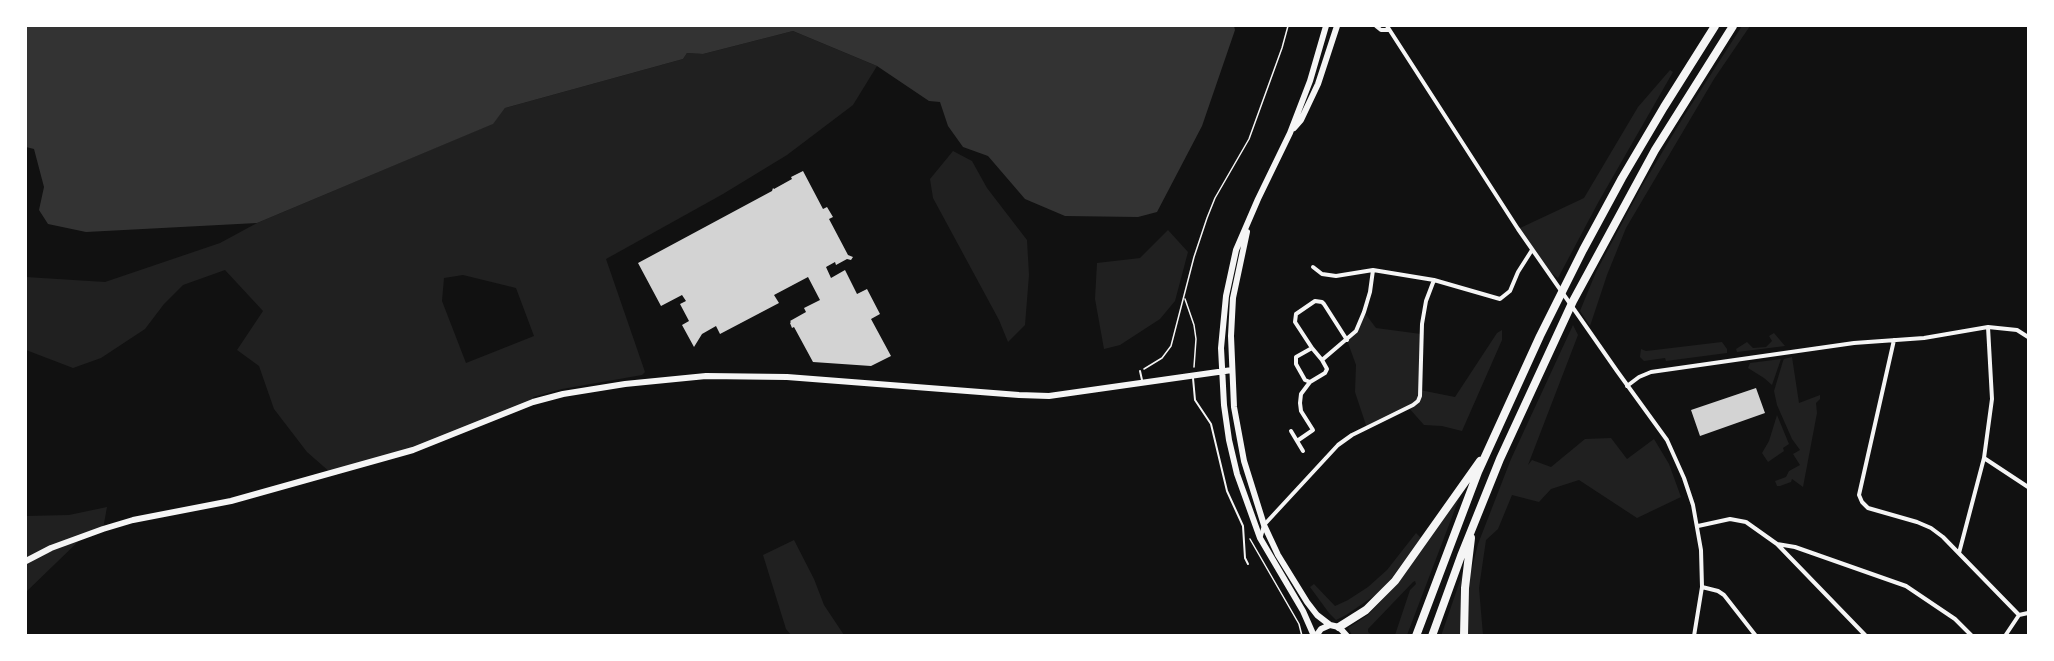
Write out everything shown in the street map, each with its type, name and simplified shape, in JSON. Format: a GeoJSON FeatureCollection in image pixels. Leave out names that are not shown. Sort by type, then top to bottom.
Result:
{"type":"FeatureCollection","features":[{"type":"Feature","properties":{"kind":"highway"},"geometry":{"type":"LineString","coordinates":[[1416,636],[1486,453],[1540,336],[1593,232],[1643,142],[1715,26]]}},
{"type":"Feature","properties":{"kind":"highway"},"geometry":{"type":"LineString","coordinates":[[1432,636],[1472,526],[1535,381],[1596,258],[1660,142],[1733,26]]}},
{"type":"Feature","properties":{"kind":"highway"},"geometry":{"type":"LineString","coordinates":[[1334,626],[1366,610],[1395,581],[1486,453]]}},
{"type":"Feature","properties":{"kind":"highway"},"geometry":{"type":"LineString","coordinates":[[1464,636],[1465,588],[1472,526]]}},
{"type":"Feature","properties":{"kind":"main road"},"geometry":{"type":"LineString","coordinates":[[1326,26],[1310,81],[1290,133],[1236,250],[1226,296],[1221,371],[1229,440],[1237,474],[1260,538],[1315,636],[1321,629],[1334,626]]}},
{"type":"Feature","properties":{"kind":"main road"},"geometry":{"type":"LineString","coordinates":[[1290,133],[1301,120],[1318,84],[1337,26]]}},
{"type":"Feature","properties":{"kind":"main road"},"geometry":{"type":"LineString","coordinates":[[1249,221],[1233,298],[1231,336],[1234,407],[1244,461],[1264,525],[1278,555],[1301,594],[1317,615],[1347,636]]}},
{"type":"Feature","properties":{"kind":"main road"},"geometry":{"type":"LineString","coordinates":[[26,561],[51,548],[133,520],[231,501],[413,450],[532,402],[563,394],[625,384],[706,376],[787,377],[1034,396],[1070,394],[1232,370]]}},
{"type":"Feature","properties":{"kind":"street"},"geometry":{"type":"LineString","coordinates":[[1376,26],[1381,30],[1388,28],[1532,250],[1667,440],[1684,478],[1698,526],[1702,588],[1694,636]]}},
{"type":"Feature","properties":{"kind":"street"},"geometry":{"type":"LineString","coordinates":[[1312,267],[1323,274],[1336,276],[1373,270],[1434,280],[1500,298],[1510,291],[1518,272],[1532,250]]}},
{"type":"Feature","properties":{"kind":"street"},"geometry":{"type":"LineString","coordinates":[[1322,360],[1356,331],[1370,292],[1373,270]]}},
{"type":"Feature","properties":{"kind":"street"},"geometry":{"type":"LineString","coordinates":[[1260,538],[1264,525],[1338,446],[1352,435],[1418,401],[1422,324],[1426,301],[1434,280]]}},
{"type":"Feature","properties":{"kind":"street"},"geometry":{"type":"LineString","coordinates":[[1297,441],[1313,430],[1301,411],[1301,394],[1310,382],[1328,369],[1295,322],[1296,314],[1318,300],[1324,304],[1347,340]]}},
{"type":"Feature","properties":{"kind":"street"},"geometry":{"type":"LineString","coordinates":[[1627,386],[1651,372],[1854,343],[1924,338],[1988,327],[2017,330],[2028,337]]}},
{"type":"Feature","properties":{"kind":"street"},"geometry":{"type":"LineString","coordinates":[[1959,554],[1984,458],[1992,399],[1988,327]]}},
{"type":"Feature","properties":{"kind":"street"},"geometry":{"type":"LineString","coordinates":[[1894,340],[1859,495],[1862,502],[1868,507],[1931,528],[2019,615]]}},
{"type":"Feature","properties":{"kind":"street"},"geometry":{"type":"LineString","coordinates":[[1310,382],[1305,380],[1296,364],[1296,357],[1312,348]]}},
{"type":"Feature","properties":{"kind":"street"},"geometry":{"type":"LineString","coordinates":[[1290,431],[1303,452]]}},
{"type":"Feature","properties":{"kind":"street"},"geometry":{"type":"LineString","coordinates":[[1984,458],[2028,487]]}},
{"type":"Feature","properties":{"kind":"street"},"geometry":{"type":"LineString","coordinates":[[1698,526],[1730,519],[1746,522],[1777,544],[1866,636]]}},
{"type":"Feature","properties":{"kind":"street"},"geometry":{"type":"LineString","coordinates":[[1777,544],[1795,547],[1906,585],[1955,619],[1972,636]]}},
{"type":"Feature","properties":{"kind":"street"},"geometry":{"type":"LineString","coordinates":[[1702,588],[1718,591],[1724,595],[1756,636]]}},
{"type":"Feature","properties":{"kind":"street"},"geometry":{"type":"LineString","coordinates":[[2019,615],[2028,613]]}},
{"type":"Feature","properties":{"kind":"street"},"geometry":{"type":"LineString","coordinates":[[2005,636],[2019,615]]}},
{"type":"Feature","properties":{"kind":"lane"},"geometry":{"type":"LineString","coordinates":[[1140,371],[1143,382]]}},
{"type":"Feature","properties":{"kind":"lane"},"geometry":{"type":"LineString","coordinates":[[1193,374],[1195,400],[1211,424],[1224,480],[1232,505],[1243,526],[1245,558],[1248,564]]}},
{"type":"Feature","properties":{"kind":"path"},"geometry":{"type":"LineString","coordinates":[[1140,371],[1162,358],[1171,346],[1194,257],[1207,218],[1215,198],[1249,139],[1288,26]]}},
{"type":"Feature","properties":{"kind":"path"},"geometry":{"type":"LineString","coordinates":[[1185,297],[1196,339],[1193,374]]}},
{"type":"Feature","properties":{"kind":"path"},"geometry":{"type":"LineString","coordinates":[[1243,526],[1299,624],[1302,636]]}},
{"type":"Feature","properties":{"kind":"shaded area"},"geometry":{"type":"Polygon","coordinates":[[[26,26],[1234,26],[1235,30],[1202,126],[1157,212],[1138,217],[1065,216],[1025,199],[988,156],[963,147],[948,126],[940,102],[929,101],[877,66],[793,31],[703,54],[687,53],[683,59],[505,108],[493,124],[257,223],[86,232],[48,224],[39,210],[44,187],[34,149],[26,147],[26,26]]]}},
{"type":"Feature","properties":{"kind":"shaded area"},"geometry":{"type":"Polygon","coordinates":[[[1742,26],[1750,26],[1714,79],[1626,228],[1590,326],[1580,311],[1596,272],[1642,186],[1742,26]]]}},
{"type":"Feature","properties":{"kind":"shaded area"},"geometry":{"type":"Polygon","coordinates":[[[793,31],[877,66],[853,105],[787,155],[723,194],[606,259],[645,372],[642,375],[562,389],[533,397],[533,402],[413,450],[331,473],[307,452],[274,409],[259,366],[237,350],[263,311],[225,270],[183,285],[164,304],[145,329],[101,358],[73,368],[26,350],[26,277],[105,282],[220,243],[257,223],[492,124],[505,108],[683,59],[687,53],[703,54],[793,31]],[[463,275],[444,278],[442,301],[466,363],[534,336],[516,288],[463,275]]]}},
{"type":"Feature","properties":{"kind":"shaded area"},"geometry":{"type":"Polygon","coordinates":[[[1670,70],[1673,72],[1558,278],[1545,268],[1518,229],[1584,198],[1638,107],[1670,70]]]}},
{"type":"Feature","properties":{"kind":"shaded area"},"geometry":{"type":"Polygon","coordinates":[[[953,151],[972,161],[987,188],[1027,240],[1029,275],[1025,325],[1008,342],[999,320],[933,198],[930,179],[953,151]]]}},
{"type":"Feature","properties":{"kind":"shaded area"},"geometry":{"type":"Polygon","coordinates":[[[1168,230],[1188,252],[1175,301],[1160,319],[1120,345],[1104,349],[1095,299],[1097,263],[1140,258],[1168,230]]]}},
{"type":"Feature","properties":{"kind":"shaded area"},"geometry":{"type":"Polygon","coordinates":[[[1364,312],[1376,328],[1421,334],[1420,390],[1455,397],[1497,333],[1502,330],[1502,340],[1462,431],[1442,426],[1424,425],[1408,407],[1367,428],[1355,392],[1356,365],[1347,340],[1356,331],[1364,312]]]}},
{"type":"Feature","properties":{"kind":"shaded area"},"geometry":{"type":"Polygon","coordinates":[[[1573,325],[1578,335],[1528,465],[1532,460],[1551,467],[1585,439],[1611,438],[1627,459],[1654,439],[1669,464],[1681,497],[1637,518],[1579,480],[1551,489],[1539,502],[1512,495],[1498,529],[1486,540],[1479,588],[1483,635],[1468,636],[1467,598],[1478,544],[1511,459],[1573,325]]]}},
{"type":"Feature","properties":{"kind":"shaded area"},"geometry":{"type":"Polygon","coordinates":[[[1774,333],[1785,346],[1737,352],[1736,349],[1747,342],[1753,348],[1766,347],[1772,341],[1769,336],[1774,333]]]}},
{"type":"Feature","properties":{"kind":"shaded area"},"geometry":{"type":"Polygon","coordinates":[[[1722,342],[1727,353],[1666,361],[1665,358],[1644,361],[1640,357],[1641,349],[1646,351],[1722,342]]]}},
{"type":"Feature","properties":{"kind":"shaded area"},"geometry":{"type":"Polygon","coordinates":[[[1792,357],[1799,403],[1820,395],[1816,403],[1817,413],[1803,487],[1792,479],[1791,482],[1780,486],[1777,486],[1775,481],[1786,477],[1789,471],[1800,465],[1793,454],[1800,450],[1792,439],[1777,405],[1774,391],[1784,359],[1792,357]]]}},
{"type":"Feature","properties":{"kind":"shaded area"},"geometry":{"type":"Polygon","coordinates":[[[1781,359],[1772,385],[1748,368],[1750,363],[1781,359]]]}},
{"type":"Feature","properties":{"kind":"shaded area"},"geometry":{"type":"Polygon","coordinates":[[[1777,415],[1789,444],[1783,448],[1784,451],[1768,462],[1762,453],[1769,441],[1777,415]]]}},
{"type":"Feature","properties":{"kind":"shaded area"},"geometry":{"type":"Polygon","coordinates":[[[1458,495],[1460,496],[1407,635],[1395,635],[1410,590],[1416,584],[1415,581],[1368,629],[1372,635],[1352,635],[1348,628],[1368,615],[1397,584],[1458,495]]]}},
{"type":"Feature","properties":{"kind":"shaded area"},"geometry":{"type":"Polygon","coordinates":[[[107,507],[103,529],[87,533],[26,592],[26,516],[69,515],[107,507]]]}},
{"type":"Feature","properties":{"kind":"shaded area"},"geometry":{"type":"Polygon","coordinates":[[[1416,533],[1421,538],[1391,579],[1377,594],[1346,615],[1336,620],[1310,587],[1314,584],[1335,606],[1348,600],[1368,587],[1387,570],[1416,533]]]}},
{"type":"Feature","properties":{"kind":"shaded area"},"geometry":{"type":"Polygon","coordinates":[[[794,540],[814,579],[824,605],[844,635],[791,635],[786,629],[763,555],[794,540]]]}},
{"type":"Feature","properties":{"kind":"shaded area"},"geometry":{"type":"Polygon","coordinates":[[[1463,572],[1460,591],[1461,635],[1441,636],[1463,572]]]}},
{"type":"Feature","properties":{"kind":"building"},"geometry":{"type":"Polygon","coordinates":[[[803,171],[823,209],[827,207],[833,217],[829,219],[848,255],[853,257],[851,260],[847,259],[836,265],[835,262],[826,267],[831,278],[845,270],[857,294],[867,289],[880,314],[871,319],[891,356],[871,366],[813,362],[790,323],[806,312],[804,308],[820,300],[808,277],[774,295],[779,303],[720,334],[716,326],[702,334],[694,347],[682,325],[689,321],[680,304],[686,301],[682,295],[661,306],[638,263],[772,191],[773,188],[803,171]]]}},
{"type":"Feature","properties":{"kind":"building"},"geometry":{"type":"Polygon","coordinates":[[[1756,388],[1765,413],[1700,436],[1691,410],[1756,388]]]}}]}
